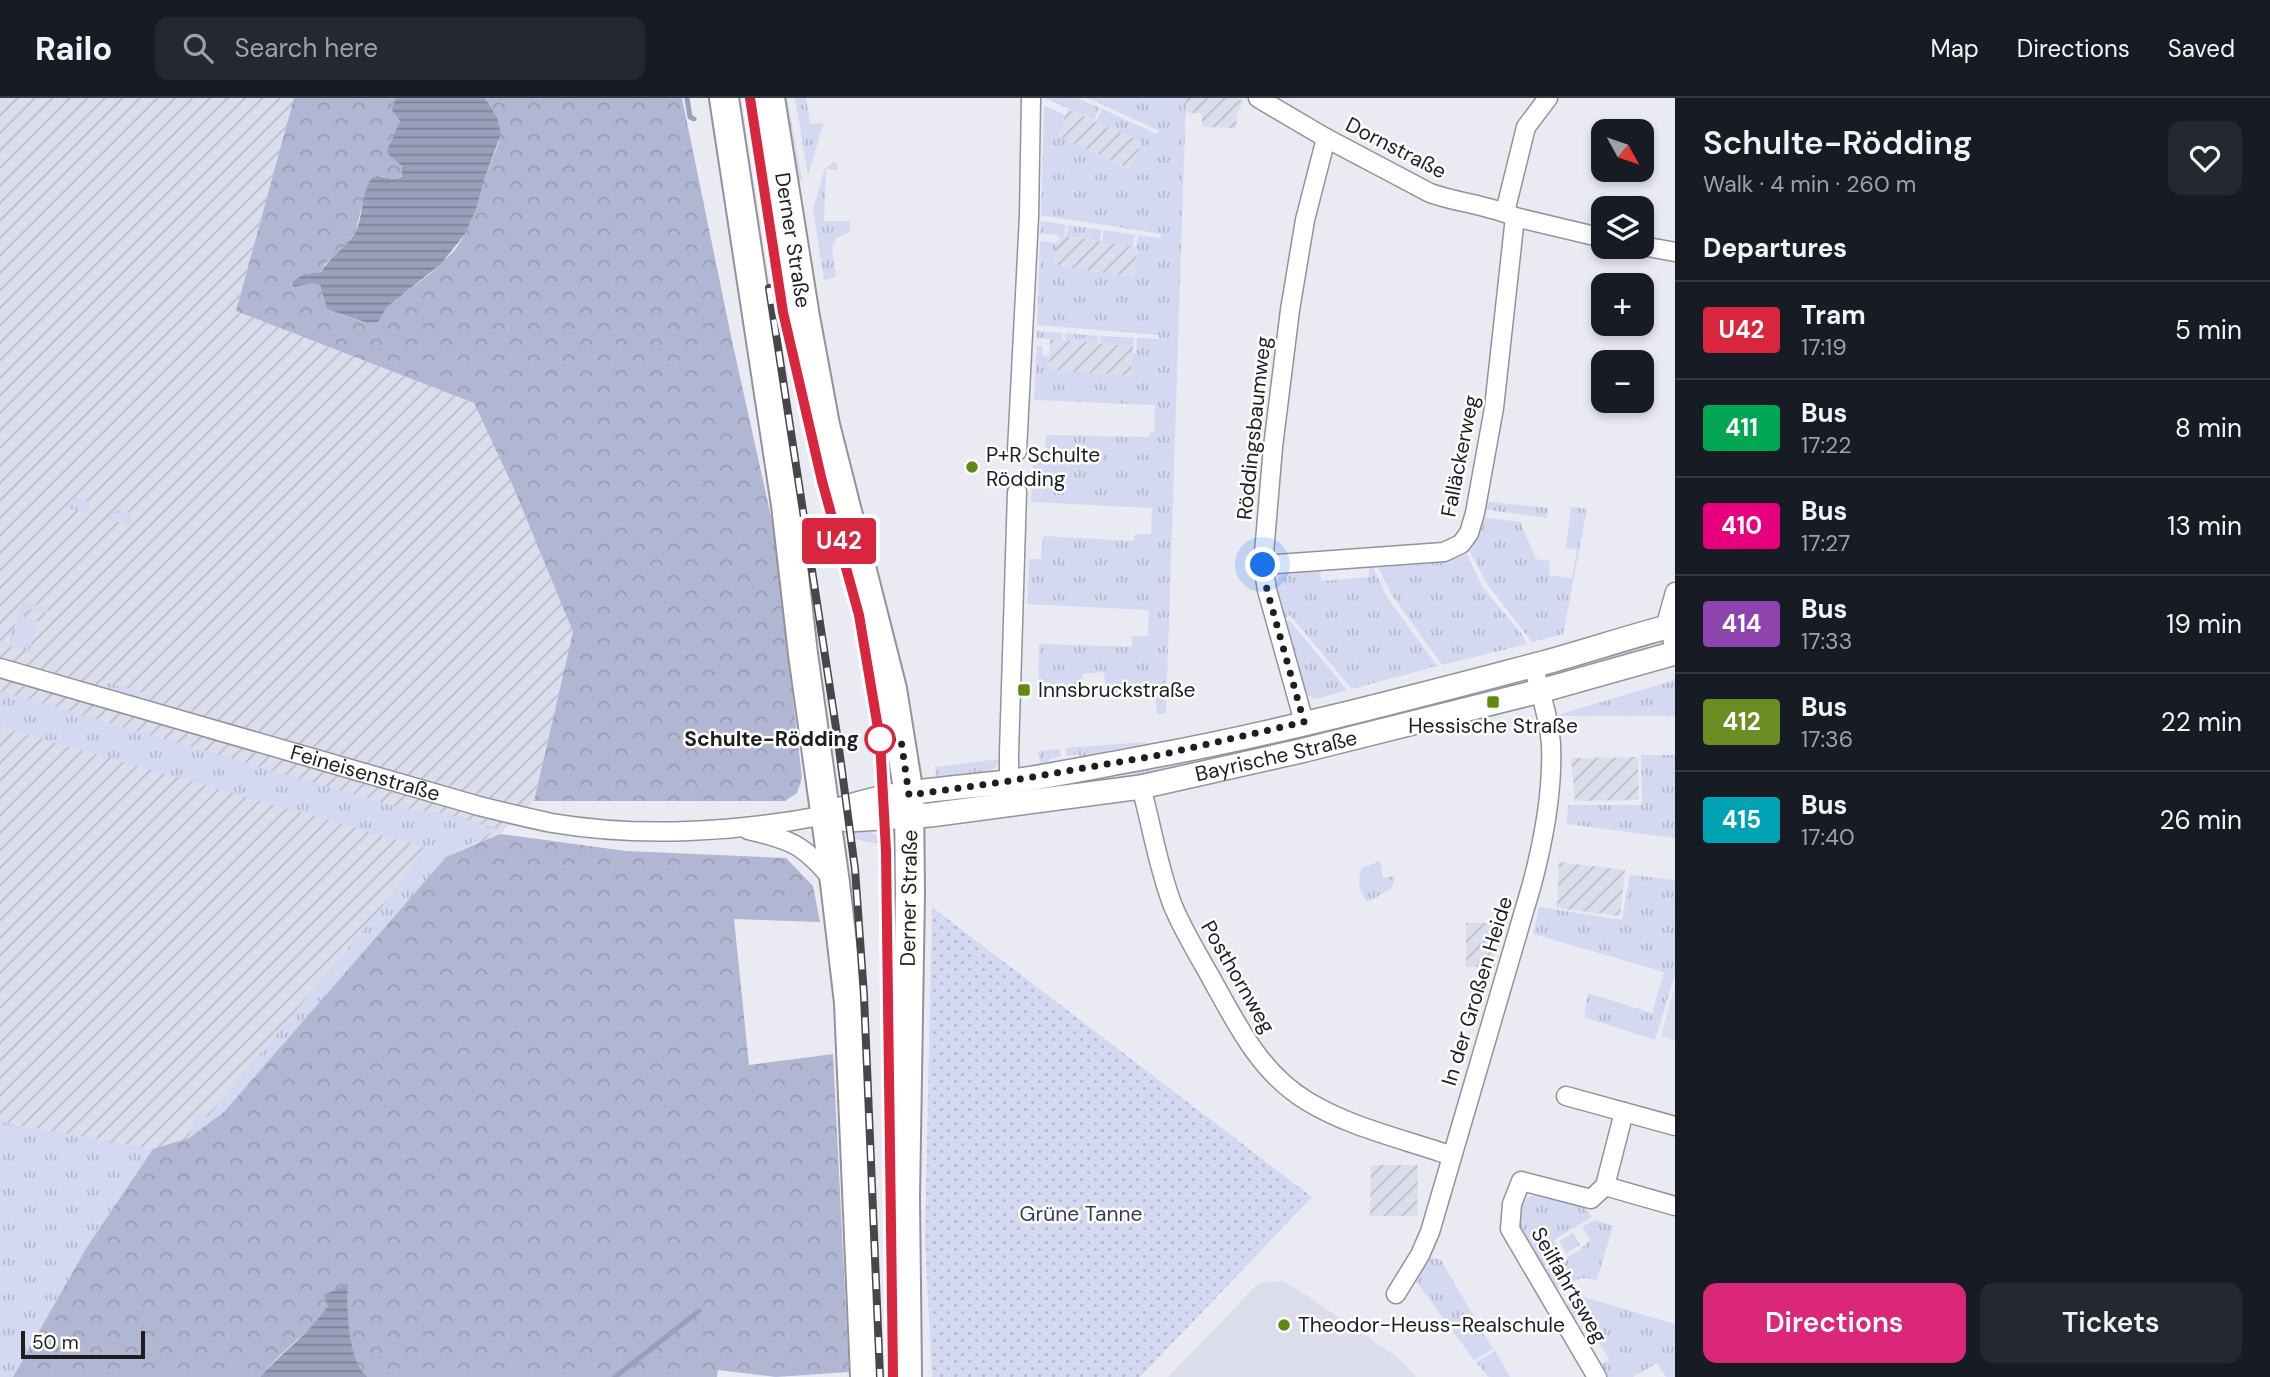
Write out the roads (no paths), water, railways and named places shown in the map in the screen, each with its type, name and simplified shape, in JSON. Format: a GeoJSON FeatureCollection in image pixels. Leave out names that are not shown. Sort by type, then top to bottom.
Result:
{"type":"FeatureCollection","features":[{"type":"Feature","properties":{"kind":"main road"},"geometry":{"type":"LineString","coordinates":[[724,98],[777,441],[849,1003],[865,1377]]}},
{"type":"Feature","properties":{"kind":"main road","name":"Derner Straße"},"geometry":{"type":"LineString","coordinates":[[770,98],[825,425],[892,689],[909,805],[905,1197],[908,1377]]}},
{"type":"Feature","properties":{"kind":"street"},"geometry":{"type":"LineString","coordinates":[[1017,452],[1029,204],[1031,98]]}},
{"type":"Feature","properties":{"kind":"street","name":"Dornstraße"},"geometry":{"type":"LineString","coordinates":[[1258,98],[1326,138],[1447,199],[1591,235]]}},
{"type":"Feature","properties":{"kind":"street","name":"Falläckerweg"},"geometry":{"type":"LineString","coordinates":[[1263,565],[1444,552],[1461,544],[1469,533],[1494,408],[1510,215],[1526,127],[1548,98]]}},
{"type":"Feature","properties":{"kind":"street","name":"Röddingsbaumweg"},"geometry":{"type":"LineString","coordinates":[[1304,722],[1267,590],[1263,565],[1273,447],[1290,310],[1305,220],[1326,138]]}},
{"type":"Feature","properties":{"kind":"street"},"geometry":{"type":"LineString","coordinates":[[1654,248],[1675,252]]}},
{"type":"Feature","properties":{"kind":"street"},"geometry":{"type":"LineString","coordinates":[[1010,806],[1017,492]]}},
{"type":"Feature","properties":{"kind":"street"},"geometry":{"type":"LineString","coordinates":[[1675,592],[1668,617],[1672,626],[1675,653]]}},
{"type":"Feature","properties":{"kind":"street","name":"Bayrische Straße"},"geometry":{"type":"LineString","coordinates":[[826,815],[848,820],[1009,781],[1160,755],[1533,665],[1672,626]]}},
{"type":"Feature","properties":{"kind":"street","name":"Bayrische Straße"},"geometry":{"type":"LineString","coordinates":[[909,805],[1010,806],[1141,787],[1238,766],[1540,691],[1675,653]]}},
{"type":"Feature","properties":{"kind":"street"},"geometry":{"type":"LineString","coordinates":[[1533,665],[1540,691]]}},
{"type":"Feature","properties":{"kind":"street","name":"Feineisenstraße"},"geometry":{"type":"LineString","coordinates":[[0,668],[442,796],[554,823],[609,829],[682,831],[738,828],[826,815]]}},
{"type":"Feature","properties":{"kind":"street","name":"In der Großen Heide"},"geometry":{"type":"LineString","coordinates":[[1396,1294],[1420,1255],[1430,1231],[1544,838],[1551,745],[1540,691]]}},
{"type":"Feature","properties":{"kind":"street","name":"Posthornweg"},"geometry":{"type":"LineString","coordinates":[[1141,787],[1172,904],[1228,1010],[1252,1049],[1290,1089],[1308,1102],[1348,1121],[1452,1156]]}},
{"type":"Feature","properties":{"kind":"street","name":"Feineisenstraße"},"geometry":{"type":"LineString","coordinates":[[738,828],[775,836],[795,844],[809,852],[835,883]]}},
{"type":"Feature","properties":{"kind":"street"},"geometry":{"type":"LineString","coordinates":[[1566,1096],[1675,1126]]}},
{"type":"Feature","properties":{"kind":"street"},"geometry":{"type":"LineString","coordinates":[[1624,1112],[1605,1186],[1675,1206]]}},
{"type":"Feature","properties":{"kind":"street","name":"Seilfahrtsweg"},"geometry":{"type":"LineString","coordinates":[[1597,1377],[1510,1229],[1512,1204],[1521,1181],[1591,1199],[1605,1186]]}},
{"type":"Feature","properties":{"kind":"waterway"},"geometry":{"type":"LineString","coordinates":[[687,98],[690,117],[694,119]]}},
{"type":"Feature","properties":{"kind":"waterway"},"geometry":{"type":"LineString","coordinates":[[615,1377],[699,1311]]}},
{"type":"Feature","properties":{"kind":"railway"},"geometry":{"type":"LineString","coordinates":[[750,98],[783,312],[822,481],[858,615],[880,740],[886,851],[893,1377]]}},
{"type":"Feature","properties":{"kind":"railway"},"geometry":{"type":"LineString","coordinates":[[769,288],[855,869],[864,996],[880,1377]]}},
{"type":"Feature","properties":{"kind":"tram line","name":"U42"},"geometry":{"type":"LineString","coordinates":[[750,98],[783,312],[822,481],[859,615],[880,740],[886,817],[893,1377]]}},
{"type":"Feature","properties":{"kind":"place","name":"P+R Schulte Rödding"},"geometry":{"type":"Point","coordinates":[972,467]}},
{"type":"Feature","properties":{"kind":"place","name":"Innsbruckstraße"},"geometry":{"type":"Point","coordinates":[1024,690]}},
{"type":"Feature","properties":{"kind":"place","name":"Hessische Straße"},"geometry":{"type":"Point","coordinates":[1493,702]}},
{"type":"Feature","properties":{"kind":"place","name":"Schulte-Rödding"},"geometry":{"type":"Point","coordinates":[880,739]}},
{"type":"Feature","properties":{"kind":"place","name":"Theodor-Heuss-Realschule"},"geometry":{"type":"Point","coordinates":[1284,1325]}},
{"type":"Feature","properties":{"kind":"park label","name":"Grüne Tanne"},"geometry":{"type":"Point","coordinates":[1081,1214]}}]}
